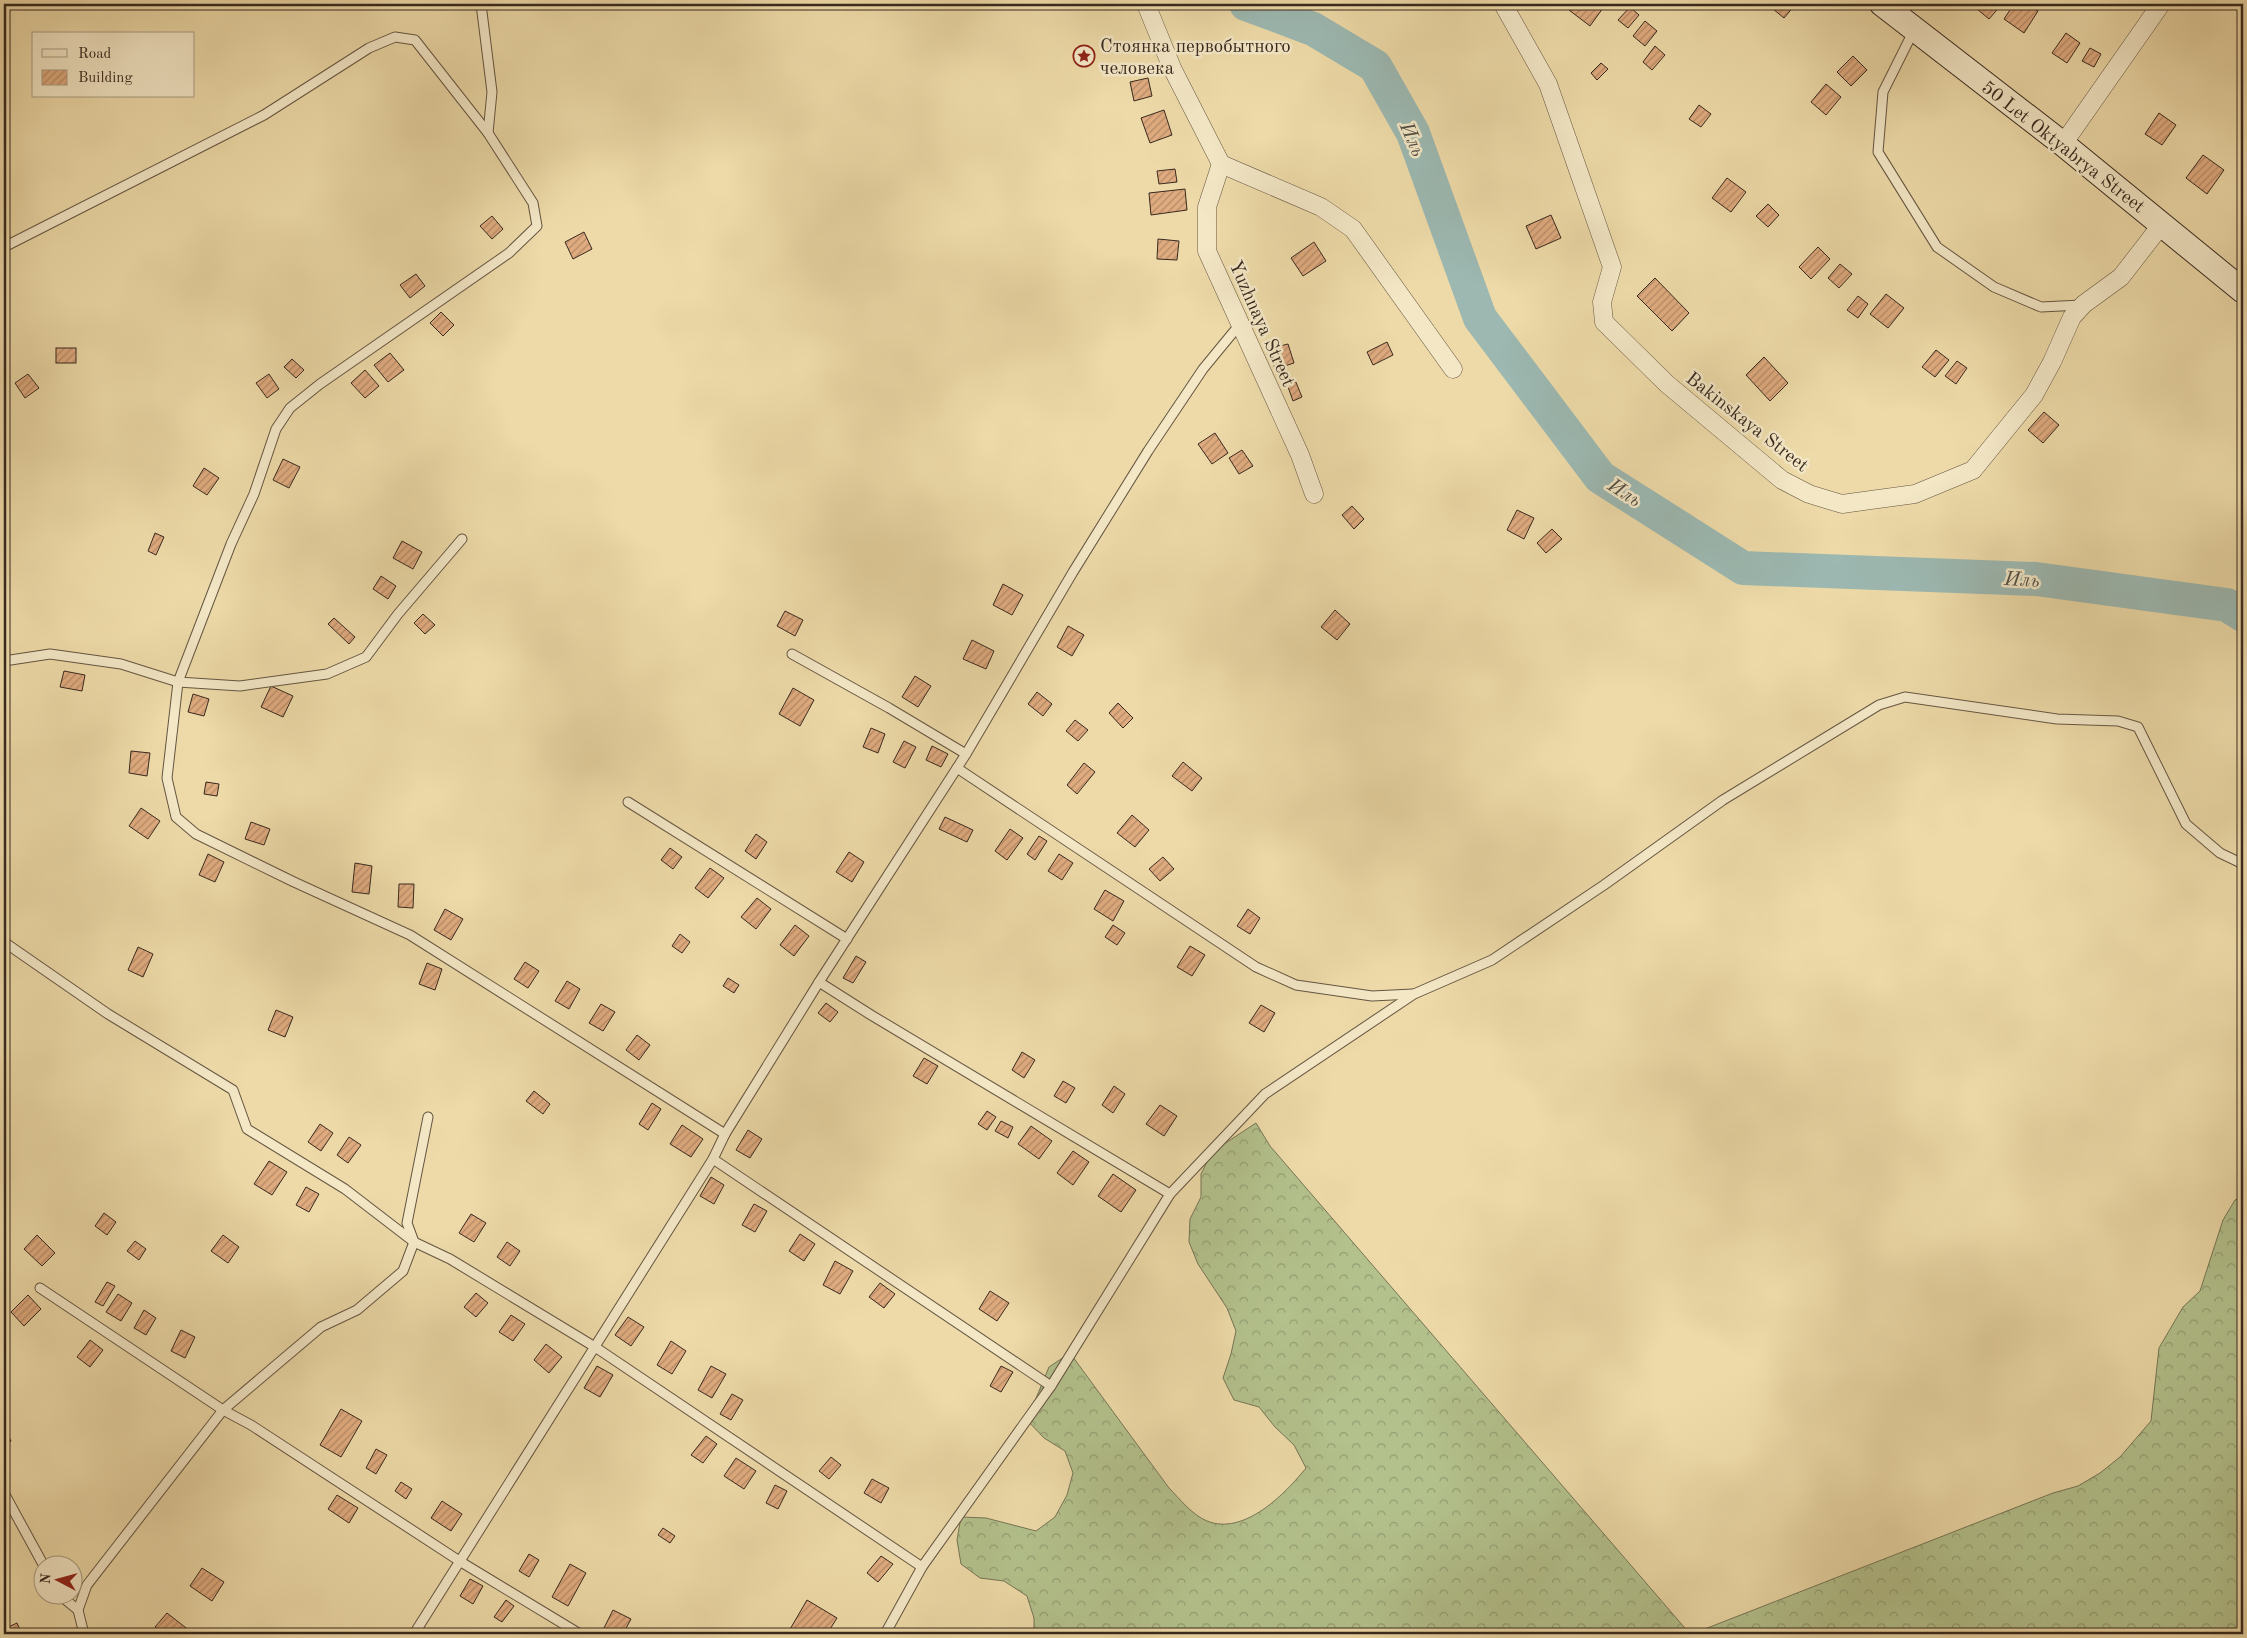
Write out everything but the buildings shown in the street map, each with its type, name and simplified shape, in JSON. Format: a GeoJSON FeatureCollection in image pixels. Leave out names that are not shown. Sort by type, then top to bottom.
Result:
{"type":"FeatureCollection","features":[{"type":"Feature","properties":{"kind":"street"},"geometry":{"type":"LineString","coordinates":[[1146,4],[1172,68],[1221,164],[1321,206],[1353,229],[1453,369]]}},
{"type":"Feature","properties":{"kind":"street","name":"Bakinskaya Street"},"geometry":{"type":"LineString","coordinates":[[1503,4],[1548,84],[1612,267],[1602,302],[1604,322],[1667,384],[1782,480],[1809,494],[1842,504],[1915,494],[1973,470],[2034,395],[2052,362],[2072,317],[2084,304],[2121,277],[2162,224]]}},
{"type":"Feature","properties":{"kind":"street","name":"50 Let Oktyabrya Street"},"geometry":{"type":"LineString","coordinates":[[1882,4],[2063,144],[2243,291]]}},
{"type":"Feature","properties":{"kind":"street"},"geometry":{"type":"LineString","coordinates":[[2063,144],[2161,4]]}},
{"type":"Feature","properties":{"kind":"street","name":"Yuzhnaya Street"},"geometry":{"type":"LineString","coordinates":[[1221,164],[1207,207],[1207,251],[1300,454],[1314,494]]}},
{"type":"Feature","properties":{"kind":"lane"},"geometry":{"type":"LineString","coordinates":[[481,4],[492,92],[488,133]]}},
{"type":"Feature","properties":{"kind":"lane"},"geometry":{"type":"LineString","coordinates":[[1914,30],[1883,92],[1878,152],[1937,247],[1994,287],[2041,307],[2084,304]]}},
{"type":"Feature","properties":{"kind":"lane"},"geometry":{"type":"LineString","coordinates":[[4,247],[264,115],[370,48],[395,37],[415,40],[488,133],[533,203],[536,226],[509,253],[320,384],[290,408],[276,430],[254,494],[230,544],[178,682],[167,778],[176,818],[196,834],[294,882],[410,935],[725,1134]]}},
{"type":"Feature","properties":{"kind":"lane"},"geometry":{"type":"LineString","coordinates":[[414,1634],[713,1159],[725,1134],[819,982],[966,754],[1073,572],[1143,459],[1203,369],[1240,324]]}},
{"type":"Feature","properties":{"kind":"lane"},"geometry":{"type":"LineString","coordinates":[[4,661],[50,654],[121,664],[178,682],[240,686],[327,674],[366,657],[398,614],[462,539]]}},
{"type":"Feature","properties":{"kind":"lane"},"geometry":{"type":"LineString","coordinates":[[792,654],[889,708],[966,754]]}},
{"type":"Feature","properties":{"kind":"lane"},"geometry":{"type":"LineString","coordinates":[[885,1634],[922,1567],[1051,1386],[1170,1194],[1265,1094],[1414,994],[1492,960],[1604,885],[1722,800],[1879,705],[1905,697],[2057,719],[2118,722],[2138,727],[2186,824],[2220,854],[2243,864]]}},
{"type":"Feature","properties":{"kind":"lane"},"geometry":{"type":"LineString","coordinates":[[956,768],[1256,967],[1296,985],[1372,996],[1414,994]]}},
{"type":"Feature","properties":{"kind":"lane"},"geometry":{"type":"LineString","coordinates":[[628,802],[847,939]]}},
{"type":"Feature","properties":{"kind":"lane"},"geometry":{"type":"LineString","coordinates":[[4,942],[108,1014],[233,1090],[247,1128],[345,1189],[414,1242],[450,1259],[595,1347],[922,1567]]}},
{"type":"Feature","properties":{"kind":"lane"},"geometry":{"type":"LineString","coordinates":[[819,982],[1170,1194]]}},
{"type":"Feature","properties":{"kind":"lane"},"geometry":{"type":"LineString","coordinates":[[84,1634],[78,1610],[87,1585],[223,1410],[321,1327],[357,1310],[402,1271],[414,1242],[406,1223],[428,1117]]}},
{"type":"Feature","properties":{"kind":"lane"},"geometry":{"type":"LineString","coordinates":[[713,1159],[1051,1386]]}},
{"type":"Feature","properties":{"kind":"lane"},"geometry":{"type":"LineString","coordinates":[[40,1288],[223,1410],[251,1425],[461,1562],[580,1634]]}},
{"type":"Feature","properties":{"kind":"lane"},"geometry":{"type":"LineString","coordinates":[[4,1493],[39,1556]]}},
{"type":"Feature","properties":{"kind":"lane"},"geometry":{"type":"LineString","coordinates":[[73,1606],[78,1610]]}},
{"type":"Feature","properties":{"kind":"green space"},"geometry":{"type":"Polygon","coordinates":[[[1256,1123],[1270,1146],[1690,1634],[1034,1634],[1034,1618],[1027,1596],[1004,1581],[980,1578],[961,1564],[957,1540],[961,1517],[986,1518],[1036,1531],[1055,1517],[1067,1495],[1073,1473],[1065,1451],[1044,1438],[1027,1420],[1049,1367],[1070,1353],[1169,1488],[1191,1511],[1207,1521],[1221,1524],[1235,1523],[1249,1518],[1275,1500],[1306,1468],[1294,1445],[1275,1427],[1259,1407],[1234,1400],[1223,1378],[1236,1331],[1227,1308],[1198,1264],[1189,1242],[1190,1219],[1201,1197],[1201,1174],[1212,1152],[1256,1123]]]}},
{"type":"Feature","properties":{"kind":"green space"},"geometry":{"type":"Polygon","coordinates":[[[2243,1195],[2243,1634],[1692,1634],[2053,1493],[2078,1486],[2100,1473],[2120,1457],[2151,1421],[2159,1348],[2183,1307],[2200,1291],[2223,1220],[2235,1200],[2243,1195]]]}},
{"type":"Feature","properties":{"kind":"waterway","name":"Иль"},"geometry":{"type":"LineString","coordinates":[[1246,4],[1313,29],[1375,66],[1413,133],[1480,318],[1600,477],[1743,568],[2036,579],[2227,605],[2243,615]]}},
{"type":"Feature","properties":{"kind":"place","name":"Стоянка первобытного человека"},"geometry":{"type":"Point","coordinates":[1084,56]}}]}
